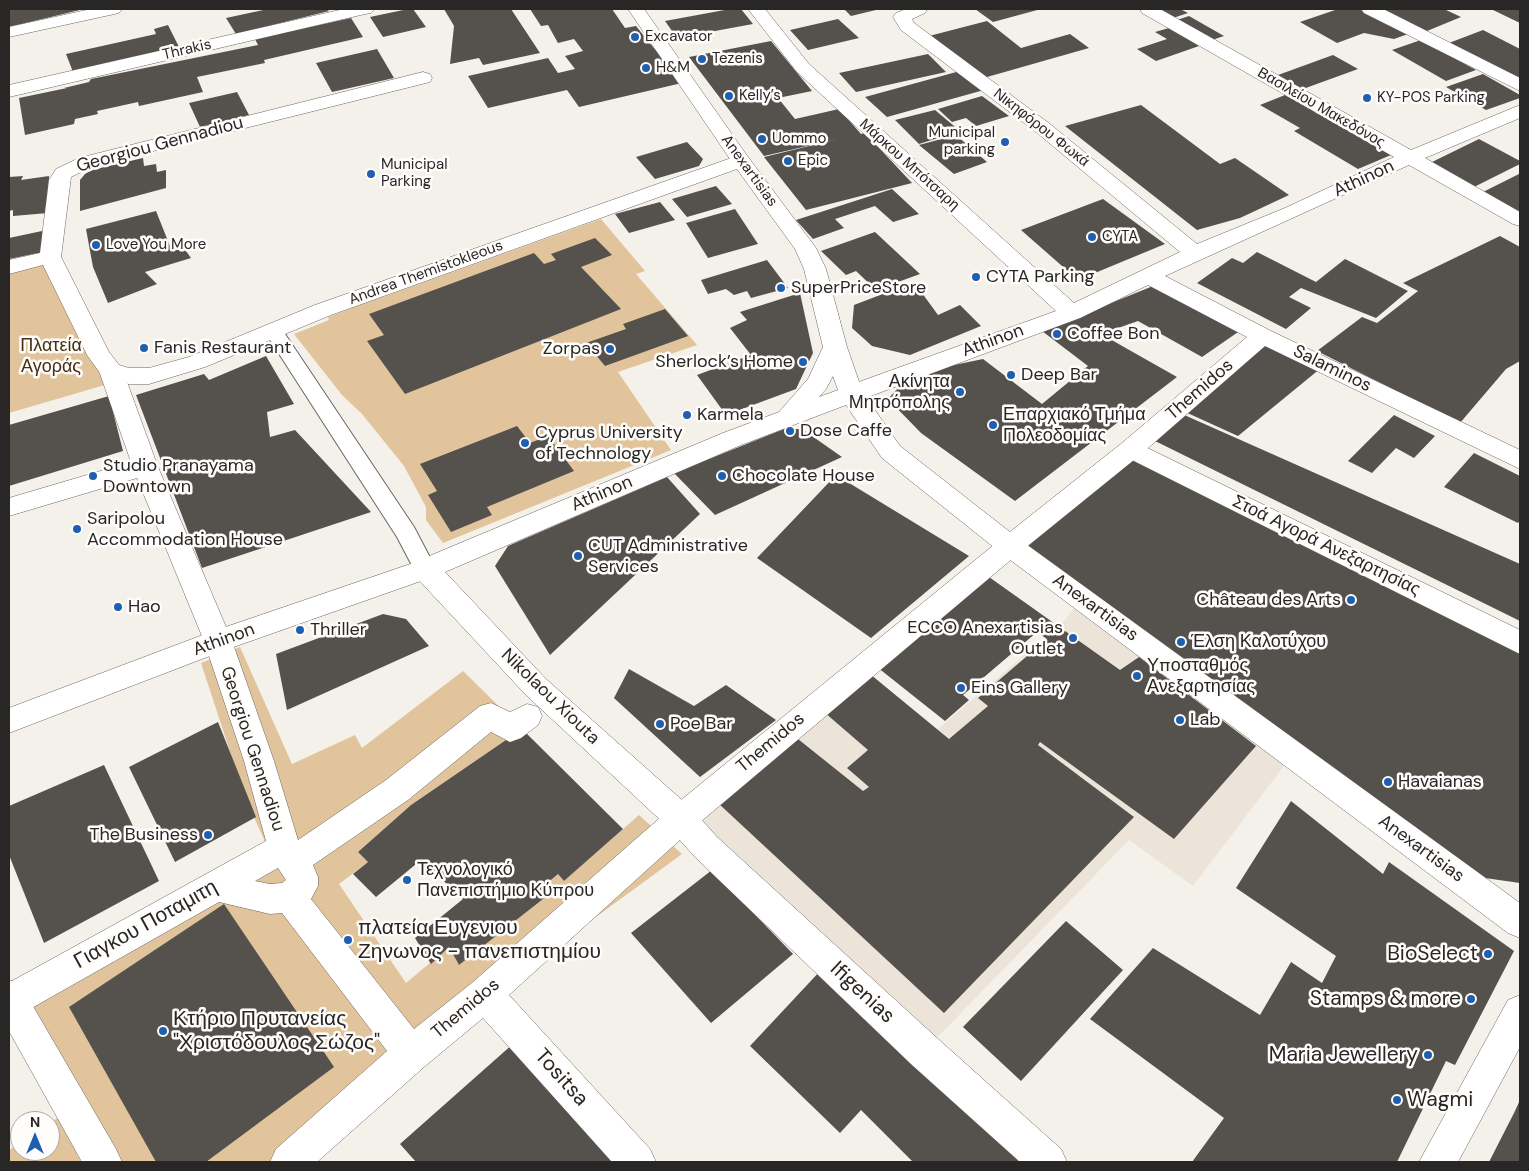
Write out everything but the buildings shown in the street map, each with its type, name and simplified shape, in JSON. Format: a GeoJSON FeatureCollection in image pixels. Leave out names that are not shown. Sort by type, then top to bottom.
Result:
{"type":"FeatureCollection","features":[{"type":"Feature","properties":{"kind":"street"},"geometry":{"type":"LineString","coordinates":[[9,32],[114,9]]}},
{"type":"Feature","properties":{"kind":"street","name":"Thrakis"},"geometry":{"type":"LineString","coordinates":[[9,91],[366,9]]}},
{"type":"Feature","properties":{"kind":"street","name":"Anexartisias"},"geometry":{"type":"LineString","coordinates":[[636,9],[741,161],[805,248],[815,269],[835,347],[851,394],[891,452],[1010,546],[1520,922]]}},
{"type":"Feature","properties":{"kind":"street","name":"Μάρκου Μπότσαρη"},"geometry":{"type":"LineString","coordinates":[[756,9],[803,68],[1072,313]]}},
{"type":"Feature","properties":{"kind":"street","name":"Νικηφόρου Φωκά"},"geometry":{"type":"LineString","coordinates":[[919,9],[902,17],[907,26],[1043,128],[1195,253]]}},
{"type":"Feature","properties":{"kind":"street","name":"Βασιλείου Μακεδόνος"},"geometry":{"type":"LineString","coordinates":[[1148,9],[1520,220]]}},
{"type":"Feature","properties":{"kind":"street"},"geometry":{"type":"LineString","coordinates":[[1370,9],[1520,85]]}},
{"type":"Feature","properties":{"kind":"street","name":"Georgiou Gennadiou"},"geometry":{"type":"LineString","coordinates":[[290,897],[302,886],[302,877],[289,854],[218,641],[146,467],[111,371],[86,332],[50,257],[59,180],[63,173],[72,167],[422,78]]}},
{"type":"Feature","properties":{"kind":"street","name":"Athinon"},"geometry":{"type":"LineString","coordinates":[[9,721],[218,641],[424,569],[786,418],[1072,313],[1146,275],[1292,212],[1408,158],[1520,111]]}},
{"type":"Feature","properties":{"kind":"street","name":"Andrea Themistokleous"},"geometry":{"type":"LineString","coordinates":[[111,371],[129,376],[149,376],[197,362],[274,332],[323,310],[741,161]]}},
{"type":"Feature","properties":{"kind":"street"},"geometry":{"type":"LineString","coordinates":[[9,266],[50,257]]}},
{"type":"Feature","properties":{"kind":"street","name":"Salaminos"},"geometry":{"type":"LineString","coordinates":[[1146,275],[1263,336],[1520,460]]}},
{"type":"Feature","properties":{"kind":"street","name":"Themidos"},"geometry":{"type":"LineString","coordinates":[[290,1162],[411,1054],[485,994],[681,818],[1010,546],[1131,449],[1263,336]]}},
{"type":"Feature","properties":{"kind":"street"},"geometry":{"type":"LineString","coordinates":[[786,418],[818,383],[835,347]]}},
{"type":"Feature","properties":{"kind":"street","name":"Στοά Αγορά Ανεξαρτησίας"},"geometry":{"type":"LineString","coordinates":[[1131,449],[1520,643]]}},
{"type":"Feature","properties":{"kind":"street"},"geometry":{"type":"LineString","coordinates":[[9,507],[146,467]]}},
{"type":"Feature","properties":{"kind":"street","name":"Nikolaou Xiouta"},"geometry":{"type":"LineString","coordinates":[[424,569],[536,687],[681,818]]}},
{"type":"Feature","properties":{"kind":"street","name":"Γιαγκου Ποταμιτη"},"geometry":{"type":"LineString","coordinates":[[9,1000],[217,886],[289,854],[397,790],[491,715],[510,729],[527,716]]}},
{"type":"Feature","properties":{"kind":"street","name":"Ifigenias"},"geometry":{"type":"LineString","coordinates":[[681,818],[706,847],[924,1051],[1048,1162]]}},
{"type":"Feature","properties":{"kind":"street"},"geometry":{"type":"LineString","coordinates":[[217,886],[254,896],[290,897],[411,1054]]}},
{"type":"Feature","properties":{"kind":"street","name":"Tositsa"},"geometry":{"type":"LineString","coordinates":[[485,994],[637,1162]]}},
{"type":"Feature","properties":{"kind":"street"},"geometry":{"type":"LineString","coordinates":[[9,1000],[103,1162]]}},
{"type":"Feature","properties":{"kind":"street"},"geometry":{"type":"LineString","coordinates":[[1438,1162],[1520,1012]]}},
{"type":"Feature","properties":{"kind":"lane"},"geometry":{"type":"LineString","coordinates":[[274,332],[406,533],[424,569]]}},
{"type":"Feature","properties":{"kind":"shaded area"},"geometry":{"type":"Polygon","coordinates":[[[1082,599],[1293,754],[1193,886],[1129,840],[924,1051],[681,819],[837,688],[912,751],[1064,621],[1082,599]]]}},
{"type":"Feature","properties":{"kind":"green space","name":"Cyprus University of Technology"},"geometry":{"type":"Polygon","coordinates":[[[601,219],[645,271],[636,274],[697,345],[618,372],[671,450],[443,543],[426,520],[426,507],[404,466],[362,414],[342,395],[294,334],[329,320],[328,317],[360,305],[601,219]]]}},
{"type":"Feature","properties":{"kind":"green space","name":"Πλατεία Αγοράς"},"geometry":{"type":"Polygon","coordinates":[[[50,257],[115,382],[9,413],[9,267],[50,257]]]}},
{"type":"Feature","properties":{"kind":"green space","name":"Τεχνολογικό Πανεπιστήμιο Κύπρου"},"geometry":{"type":"Polygon","coordinates":[[[240,647],[292,764],[355,735],[362,748],[463,671],[522,729],[411,805],[358,852],[368,862],[339,884],[406,983],[449,947],[459,965],[551,893],[545,885],[558,874],[564,881],[639,815],[682,854],[570,936],[500,1000],[309,1162],[103,1162],[11,1001],[9,989],[266,844],[245,797],[201,663],[240,647]]]}},
{"type":"Feature","properties":{"kind":"green space"},"geometry":{"type":"Polygon","coordinates":[[[60,1119],[81,1162],[9,1162],[9,1150],[10,1161],[60,1161],[60,1119]]]}},
{"type":"Feature","properties":{"kind":"place","name":"Excavator"},"geometry":{"type":"Point","coordinates":[635,37]}},
{"type":"Feature","properties":{"kind":"place","name":"Tezenis"},"geometry":{"type":"Point","coordinates":[702,59]}},
{"type":"Feature","properties":{"kind":"place","name":"H&M"},"geometry":{"type":"Point","coordinates":[646,68]}},
{"type":"Feature","properties":{"kind":"place","name":"Kelly’s"},"geometry":{"type":"Point","coordinates":[729,96]}},
{"type":"Feature","properties":{"kind":"place","name":"KY-POS Parking"},"geometry":{"type":"Point","coordinates":[1367,98]}},
{"type":"Feature","properties":{"kind":"place","name":"Uommo"},"geometry":{"type":"Point","coordinates":[762,139]}},
{"type":"Feature","properties":{"kind":"place","name":"Municipal parking"},"geometry":{"type":"Point","coordinates":[1005,142]}},
{"type":"Feature","properties":{"kind":"place","name":"Epic"},"geometry":{"type":"Point","coordinates":[788,161]}},
{"type":"Feature","properties":{"kind":"place","name":"Municipal Parking"},"geometry":{"type":"Point","coordinates":[371,174]}},
{"type":"Feature","properties":{"kind":"place","name":"CYTA"},"geometry":{"type":"Point","coordinates":[1092,237]}},
{"type":"Feature","properties":{"kind":"place","name":"Love You More"},"geometry":{"type":"Point","coordinates":[96,245]}},
{"type":"Feature","properties":{"kind":"place","name":"CYTA Parking"},"geometry":{"type":"Point","coordinates":[976,277]}},
{"type":"Feature","properties":{"kind":"place","name":"SuperPriceStore"},"geometry":{"type":"Point","coordinates":[781,288]}},
{"type":"Feature","properties":{"kind":"place","name":"Coffee Bon"},"geometry":{"type":"Point","coordinates":[1057,334]}},
{"type":"Feature","properties":{"kind":"place","name":"Fanis Restaurant"},"geometry":{"type":"Point","coordinates":[144,348]}},
{"type":"Feature","properties":{"kind":"place","name":"Zorpas"},"geometry":{"type":"Point","coordinates":[610,349]}},
{"type":"Feature","properties":{"kind":"place","name":"Sherlock’s Home"},"geometry":{"type":"Point","coordinates":[803,362]}},
{"type":"Feature","properties":{"kind":"place","name":"Deep Bar"},"geometry":{"type":"Point","coordinates":[1011,375]}},
{"type":"Feature","properties":{"kind":"place","name":"Ακίνητα Μητρόπολης"},"geometry":{"type":"Point","coordinates":[960,392]}},
{"type":"Feature","properties":{"kind":"place","name":"Karmela"},"geometry":{"type":"Point","coordinates":[687,415]}},
{"type":"Feature","properties":{"kind":"place","name":"Επαρχιακό Τμήμα Πολεοδομίας"},"geometry":{"type":"Point","coordinates":[993,425]}},
{"type":"Feature","properties":{"kind":"place","name":"Dose Caffe"},"geometry":{"type":"Point","coordinates":[790,431]}},
{"type":"Feature","properties":{"kind":"place","name":"Cyprus University of Technology"},"geometry":{"type":"Point","coordinates":[525,443]}},
{"type":"Feature","properties":{"kind":"place","name":"Studio Pranayama Downtown"},"geometry":{"type":"Point","coordinates":[93,476]}},
{"type":"Feature","properties":{"kind":"place","name":"Chocolate House"},"geometry":{"type":"Point","coordinates":[722,476]}},
{"type":"Feature","properties":{"kind":"place","name":"Saripolou Accommodation House"},"geometry":{"type":"Point","coordinates":[77,529]}},
{"type":"Feature","properties":{"kind":"place","name":"CUT Administrative Services"},"geometry":{"type":"Point","coordinates":[578,556]}},
{"type":"Feature","properties":{"kind":"place","name":"Château des Arts"},"geometry":{"type":"Point","coordinates":[1351,600]}},
{"type":"Feature","properties":{"kind":"place","name":"Hao"},"geometry":{"type":"Point","coordinates":[118,607]}},
{"type":"Feature","properties":{"kind":"place","name":"Thriller"},"geometry":{"type":"Point","coordinates":[300,630]}},
{"type":"Feature","properties":{"kind":"place","name":"ECCO Anexartisias Outlet"},"geometry":{"type":"Point","coordinates":[1073,638]}},
{"type":"Feature","properties":{"kind":"place","name":"Έλση Καλοτύχου"},"geometry":{"type":"Point","coordinates":[1181,642]}},
{"type":"Feature","properties":{"kind":"place","name":"Υποσταθμός Ανεξαρτησίας"},"geometry":{"type":"Point","coordinates":[1137,676]}},
{"type":"Feature","properties":{"kind":"place","name":"Eins Gallery"},"geometry":{"type":"Point","coordinates":[961,688]}},
{"type":"Feature","properties":{"kind":"place","name":"Lab"},"geometry":{"type":"Point","coordinates":[1180,720]}},
{"type":"Feature","properties":{"kind":"place","name":"Poe Bar"},"geometry":{"type":"Point","coordinates":[660,724]}},
{"type":"Feature","properties":{"kind":"place","name":"Havaianas"},"geometry":{"type":"Point","coordinates":[1388,782]}},
{"type":"Feature","properties":{"kind":"place","name":"The Business"},"geometry":{"type":"Point","coordinates":[208,835]}},
{"type":"Feature","properties":{"kind":"place","name":"Τεχνολογικό Πανεπιστήμιο Κύπρου"},"geometry":{"type":"Point","coordinates":[407,880]}},
{"type":"Feature","properties":{"kind":"place","name":"πλατεία Ευγενιου Ζηνωνος - πανεπιστημίου"},"geometry":{"type":"Point","coordinates":[348,940]}},
{"type":"Feature","properties":{"kind":"place","name":"BioSelect"},"geometry":{"type":"Point","coordinates":[1488,954]}},
{"type":"Feature","properties":{"kind":"place","name":"Stamps & more"},"geometry":{"type":"Point","coordinates":[1471,999]}},
{"type":"Feature","properties":{"kind":"place","name":"Κτήριο Πρυτανείας \"Χριστόδουλος Σώζος\""},"geometry":{"type":"Point","coordinates":[163,1031]}},
{"type":"Feature","properties":{"kind":"place","name":"Maria Jewellery"},"geometry":{"type":"Point","coordinates":[1428,1055]}},
{"type":"Feature","properties":{"kind":"place","name":"Wagmi"},"geometry":{"type":"Point","coordinates":[1397,1100]}}]}
